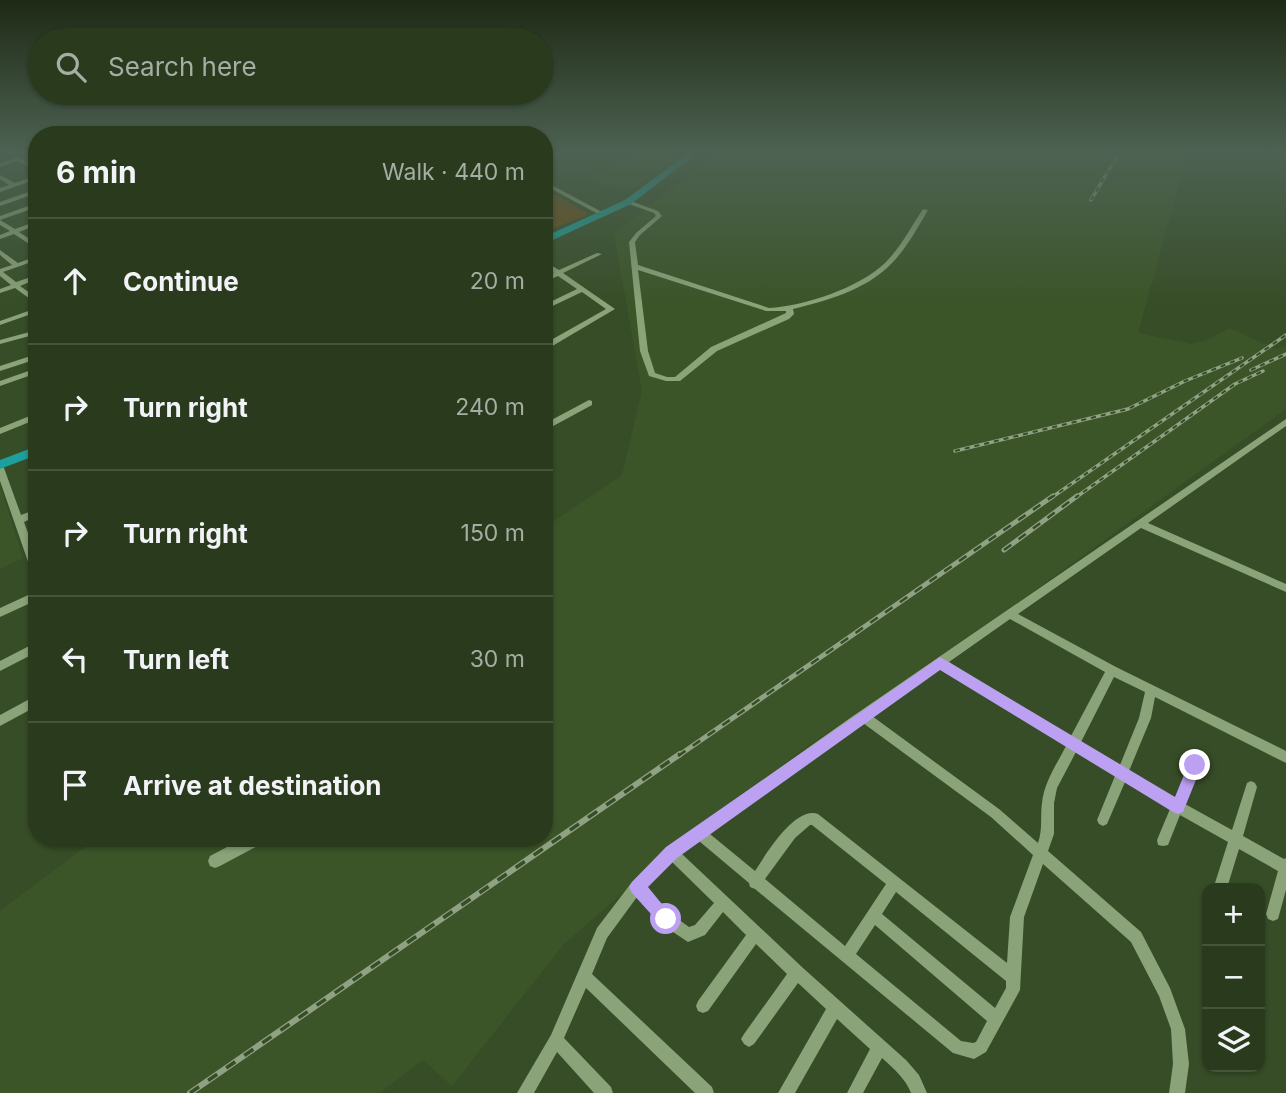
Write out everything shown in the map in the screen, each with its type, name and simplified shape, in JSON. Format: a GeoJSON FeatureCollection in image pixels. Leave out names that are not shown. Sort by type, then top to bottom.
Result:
{"type":"FeatureCollection","features":[{"type":"Feature","properties":{"kind":"highway"},"geometry":{"type":"LineString","coordinates":[[553,235],[620,202]]}},
{"type":"Feature","properties":{"kind":"highway"},"geometry":{"type":"LineString","coordinates":[[553,235],[628,202]]}},
{"type":"Feature","properties":{"kind":"highway"},"geometry":{"type":"LineString","coordinates":[[0,464],[28,451]]}},
{"type":"Feature","properties":{"kind":"street"},"geometry":{"type":"LineString","coordinates":[[579,202],[600,213]]}},
{"type":"Feature","properties":{"kind":"street"},"geometry":{"type":"LineString","coordinates":[[628,202],[656,212],[659,216],[634,238],[646,361],[652,374],[666,379],[683,376],[714,349],[786,317],[790,314],[789,309]]}},
{"type":"Feature","properties":{"kind":"street"},"geometry":{"type":"LineString","coordinates":[[28,209],[0,220],[28,242]]}},
{"type":"Feature","properties":{"kind":"street"},"geometry":{"type":"LineString","coordinates":[[636,267],[768,310],[789,309],[816,301],[881,270],[903,246],[925,210]]}},
{"type":"Feature","properties":{"kind":"street"},"geometry":{"type":"LineString","coordinates":[[0,237],[28,226]]}},
{"type":"Feature","properties":{"kind":"street"},"geometry":{"type":"LineString","coordinates":[[0,251],[18,265]]}},
{"type":"Feature","properties":{"kind":"street"},"geometry":{"type":"LineString","coordinates":[[553,276],[599,254]]}},
{"type":"Feature","properties":{"kind":"street"},"geometry":{"type":"LineString","coordinates":[[28,261],[0,272],[28,295]]}},
{"type":"Feature","properties":{"kind":"street"},"geometry":{"type":"LineString","coordinates":[[553,269],[609,306],[611,310],[553,341]]}},
{"type":"Feature","properties":{"kind":"street"},"geometry":{"type":"LineString","coordinates":[[0,291],[28,280]]}},
{"type":"Feature","properties":{"kind":"street"},"geometry":{"type":"LineString","coordinates":[[553,304],[583,289]]}},
{"type":"Feature","properties":{"kind":"street"},"geometry":{"type":"LineString","coordinates":[[0,323],[28,313]]}},
{"type":"Feature","properties":{"kind":"street"},"geometry":{"type":"LineString","coordinates":[[0,341],[28,334]]}},
{"type":"Feature","properties":{"kind":"street"},"geometry":{"type":"LineString","coordinates":[[0,369],[28,359]]}},
{"type":"Feature","properties":{"kind":"street"},"geometry":{"type":"LineString","coordinates":[[0,384],[28,373]]}},
{"type":"Feature","properties":{"kind":"street"},"geometry":{"type":"LineString","coordinates":[[553,423],[589,403]]}},
{"type":"Feature","properties":{"kind":"street"},"geometry":{"type":"LineString","coordinates":[[0,431],[28,420]]}},
{"type":"Feature","properties":{"kind":"street"},"geometry":{"type":"LineString","coordinates":[[524,1093],[556,1040],[602,933],[637,887],[671,853],[1286,422]]}},
{"type":"Feature","properties":{"kind":"street"},"geometry":{"type":"LineString","coordinates":[[0,464],[28,546]]}},
{"type":"Feature","properties":{"kind":"street"},"geometry":{"type":"LineString","coordinates":[[19,521],[28,516]]}},
{"type":"Feature","properties":{"kind":"street"},"geometry":{"type":"LineString","coordinates":[[1142,524],[1286,588]]}},
{"type":"Feature","properties":{"kind":"street"},"geometry":{"type":"LineString","coordinates":[[0,613],[28,599]]}},
{"type":"Feature","properties":{"kind":"street"},"geometry":{"type":"LineString","coordinates":[[1011,615],[1112,670],[1286,757]]}},
{"type":"Feature","properties":{"kind":"street"},"geometry":{"type":"LineString","coordinates":[[0,666],[28,652]]}},
{"type":"Feature","properties":{"kind":"street"},"geometry":{"type":"LineString","coordinates":[[940,663],[1122,774],[1286,867],[1273,914]]}},
{"type":"Feature","properties":{"kind":"street"},"geometry":{"type":"LineString","coordinates":[[699,833],[958,1048],[974,1051],[981,1047],[1010,999],[1017,917],[1048,834],[1051,787],[1112,670]]}},
{"type":"Feature","properties":{"kind":"street"},"geometry":{"type":"LineString","coordinates":[[1103,820],[1145,718],[1151,690]]}},
{"type":"Feature","properties":{"kind":"street"},"geometry":{"type":"LineString","coordinates":[[0,721],[28,705]]}},
{"type":"Feature","properties":{"kind":"street"},"geometry":{"type":"LineString","coordinates":[[863,716],[995,813],[1136,937],[1165,993],[1178,1029],[1181,1064],[1177,1093]]}},
{"type":"Feature","properties":{"kind":"street"},"geometry":{"type":"LineString","coordinates":[[1163,840],[1195,765]]}},
{"type":"Feature","properties":{"kind":"street"},"geometry":{"type":"LineString","coordinates":[[1222,883],[1251,787]]}},
{"type":"Feature","properties":{"kind":"street"},"geometry":{"type":"LineString","coordinates":[[755,881],[798,825],[809,818],[828,827],[1013,977]]}},
{"type":"Feature","properties":{"kind":"street"},"geometry":{"type":"LineString","coordinates":[[215,861],[241,847]]}},
{"type":"Feature","properties":{"kind":"street"},"geometry":{"type":"LineString","coordinates":[[671,853],[835,1008],[880,1046],[921,1091]]}},
{"type":"Feature","properties":{"kind":"street"},"geometry":{"type":"LineString","coordinates":[[847,955],[895,882]]}},
{"type":"Feature","properties":{"kind":"street"},"geometry":{"type":"LineString","coordinates":[[637,887],[666,919],[688,935],[700,930],[723,902]]}},
{"type":"Feature","properties":{"kind":"street"},"geometry":{"type":"LineString","coordinates":[[873,915],[998,1020]]}},
{"type":"Feature","properties":{"kind":"street"},"geometry":{"type":"LineString","coordinates":[[703,1006],[756,933]]}},
{"type":"Feature","properties":{"kind":"street"},"geometry":{"type":"LineString","coordinates":[[749,1039],[797,972]]}},
{"type":"Feature","properties":{"kind":"street"},"geometry":{"type":"LineString","coordinates":[[584,976],[706,1093]]}},
{"type":"Feature","properties":{"kind":"street"},"geometry":{"type":"LineString","coordinates":[[786,1093],[835,1008]]}},
{"type":"Feature","properties":{"kind":"street"},"geometry":{"type":"LineString","coordinates":[[556,1040],[605,1093]]}},
{"type":"Feature","properties":{"kind":"street"},"geometry":{"type":"LineString","coordinates":[[855,1093],[880,1046]]}},
{"type":"Feature","properties":{"kind":"shaded area"},"geometry":{"type":"Polygon","coordinates":[[[553,202],[568,202],[589,214],[553,228],[553,202]]]}},
{"type":"Feature","properties":{"kind":"shaded area"},"geometry":{"type":"Polygon","coordinates":[[[654,202],[1174,202],[1138,333],[1191,344],[1207,340],[1229,328],[1276,349],[1286,346],[1286,409],[1023,599],[803,749],[612,902],[563,945],[452,1086],[423,1060],[380,1093],[0,1093],[0,911],[85,847],[553,847],[553,522],[622,475],[642,391],[614,234],[654,202]]]}},
{"type":"Feature","properties":{"kind":"shaded area"},"geometry":{"type":"Polygon","coordinates":[[[0,485],[23,558],[0,569],[0,485]]]}},
{"type":"Feature","properties":{"kind":"railway"},"geometry":{"type":"LineString","coordinates":[[1051,498],[1286,335]]}},
{"type":"Feature","properties":{"kind":"railway"},"geometry":{"type":"LineString","coordinates":[[1251,370],[1286,354]]}},
{"type":"Feature","properties":{"kind":"railway"},"geometry":{"type":"LineString","coordinates":[[955,451],[1128,409],[1185,381],[1242,358]]}},
{"type":"Feature","properties":{"kind":"railway"},"geometry":{"type":"LineString","coordinates":[[1075,498],[1235,384],[1263,371]]}},
{"type":"Feature","properties":{"kind":"railway"},"geometry":{"type":"LineString","coordinates":[[678,756],[1053,496]]}},
{"type":"Feature","properties":{"kind":"railway"},"geometry":{"type":"LineString","coordinates":[[1004,550],[1077,496]]}},
{"type":"Feature","properties":{"kind":"railway"},"geometry":{"type":"LineString","coordinates":[[553,842],[680,754]]}},
{"type":"Feature","properties":{"kind":"railway"},"geometry":{"type":"LineString","coordinates":[[190,1093],[546,847]]}},
{"type":"Feature","properties":{"kind":"route"},"geometry":{"type":"LineString","coordinates":[[666,919],[637,887],[671,853],[940,663],[1178,807],[1195,765]]}}]}
